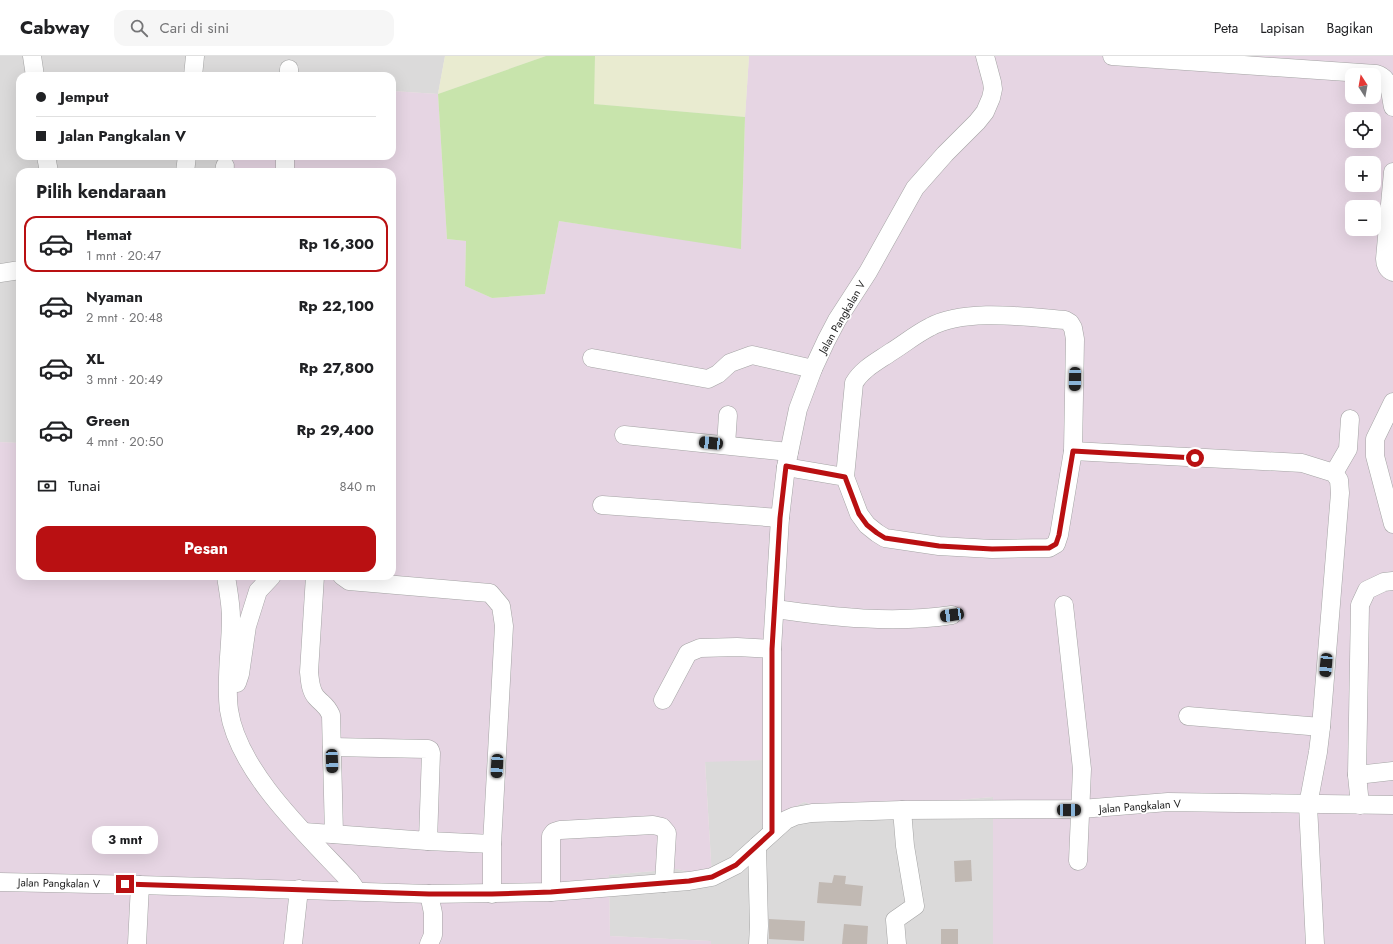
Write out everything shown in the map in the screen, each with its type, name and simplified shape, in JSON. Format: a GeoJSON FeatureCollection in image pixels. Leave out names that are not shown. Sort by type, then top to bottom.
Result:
{"type":"FeatureCollection","features":[{"type":"Feature","properties":{"kind":"street"},"geometry":{"type":"LineString","coordinates":[[32,56],[34,72]]}},
{"type":"Feature","properties":{"kind":"street"},"geometry":{"type":"LineString","coordinates":[[193,72],[195,56]]}},
{"type":"Feature","properties":{"kind":"street","name":"Jalan Pangkalan V"},"geometry":{"type":"LineString","coordinates":[[772,832],[772,649],[780,518],[787,459],[798,409],[813,369],[837,320],[868,272],[915,188],[985,112],[993,89],[985,56]]}},
{"type":"Feature","properties":{"kind":"street"},"geometry":{"type":"LineString","coordinates":[[1112,56],[1376,74],[1391,84],[1393,107]]}},
{"type":"Feature","properties":{"kind":"street"},"geometry":{"type":"LineString","coordinates":[[1393,172],[1385,259],[1386,265],[1393,272]]}},
{"type":"Feature","properties":{"kind":"street"},"geometry":{"type":"LineString","coordinates":[[0,270],[16,270]]}},
{"type":"Feature","properties":{"kind":"street"},"geometry":{"type":"LineString","coordinates":[[984,316],[1065,320],[1070,323],[1073,328],[1075,344],[1073,451],[1059,535],[1056,544],[1049,548],[992,549],[939,546],[885,538],[867,525],[859,514],[845,477],[854,383],[858,375],[869,367],[930,327],[945,321],[966,317],[984,316]]}},
{"type":"Feature","properties":{"kind":"street"},"geometry":{"type":"LineString","coordinates":[[592,358],[708,379],[718,374],[730,363],[752,355],[813,369]]}},
{"type":"Feature","properties":{"kind":"street"},"geometry":{"type":"LineString","coordinates":[[1393,402],[1375,438],[1375,456],[1393,524]]}},
{"type":"Feature","properties":{"kind":"street"},"geometry":{"type":"LineString","coordinates":[[726,445],[728,415]]}},
{"type":"Feature","properties":{"kind":"street"},"geometry":{"type":"LineString","coordinates":[[1334,472],[1348,449],[1350,419]]}},
{"type":"Feature","properties":{"kind":"street"},"geometry":{"type":"LineString","coordinates":[[624,434],[726,445],[787,459],[845,477]]}},
{"type":"Feature","properties":{"kind":"street"},"geometry":{"type":"LineString","coordinates":[[1073,451],[1302,463],[1334,472],[1339,480],[1340,493],[1321,727],[1308,805],[1315,944]]}},
{"type":"Feature","properties":{"kind":"street"},"geometry":{"type":"LineString","coordinates":[[602,505],[780,518]]}},
{"type":"Feature","properties":{"kind":"street"},"geometry":{"type":"LineString","coordinates":[[226,580],[231,617],[228,691],[229,709],[237,741],[251,767],[274,798],[350,881],[357,891]]}},
{"type":"Feature","properties":{"kind":"street"},"geometry":{"type":"LineString","coordinates":[[229,709],[240,674],[249,619],[258,591],[268,580]]}},
{"type":"Feature","properties":{"kind":"street"},"geometry":{"type":"LineString","coordinates":[[315,580],[309,672],[311,686],[316,696],[327,706],[331,715],[334,834]]}},
{"type":"Feature","properties":{"kind":"street"},"geometry":{"type":"LineString","coordinates":[[348,580],[490,593],[501,606],[504,626],[492,844],[492,894]]}},
{"type":"Feature","properties":{"kind":"street"},"geometry":{"type":"LineString","coordinates":[[1360,805],[1357,775],[1360,605],[1368,590],[1384,582],[1393,581]]}},
{"type":"Feature","properties":{"kind":"street"},"geometry":{"type":"LineString","coordinates":[[1064,605],[1082,769],[1078,862]]}},
{"type":"Feature","properties":{"kind":"street"},"geometry":{"type":"LineString","coordinates":[[775,609],[854,618],[903,620],[926,619],[952,615]]}},
{"type":"Feature","properties":{"kind":"street"},"geometry":{"type":"LineString","coordinates":[[663,700],[688,653],[700,648],[737,647],[772,649]]}},
{"type":"Feature","properties":{"kind":"street"},"geometry":{"type":"LineString","coordinates":[[1188,716],[1321,727]]}},
{"type":"Feature","properties":{"kind":"street"},"geometry":{"type":"LineString","coordinates":[[332,747],[430,750],[428,841]]}},
{"type":"Feature","properties":{"kind":"street"},"geometry":{"type":"LineString","coordinates":[[1357,775],[1393,771]]}},
{"type":"Feature","properties":{"kind":"street","name":"Jalan Pangkalan V"},"geometry":{"type":"LineString","coordinates":[[0,882],[140,884],[429,894],[551,892],[689,881],[712,877],[736,865],[786,820],[795,816],[812,813],[902,810],[1081,809],[1168,802],[1308,805],[1393,804]]}},
{"type":"Feature","properties":{"kind":"street"},"geometry":{"type":"LineString","coordinates":[[897,944],[895,920],[915,906],[905,846],[902,810]]}},
{"type":"Feature","properties":{"kind":"street"},"geometry":{"type":"LineString","coordinates":[[551,892],[551,836],[554,832],[560,830],[653,825],[662,827],[667,833],[664,883]]}},
{"type":"Feature","properties":{"kind":"street"},"geometry":{"type":"LineString","coordinates":[[304,832],[492,844]]}},
{"type":"Feature","properties":{"kind":"street"},"geometry":{"type":"LineString","coordinates":[[757,846],[758,944]]}},
{"type":"Feature","properties":{"kind":"street"},"geometry":{"type":"LineString","coordinates":[[137,944],[140,884]]}},
{"type":"Feature","properties":{"kind":"street"},"geometry":{"type":"LineString","coordinates":[[293,944],[299,889]]}},
{"type":"Feature","properties":{"kind":"street"},"geometry":{"type":"LineString","coordinates":[[429,894],[433,913],[433,934],[429,944]]}},
{"type":"Feature","properties":{"kind":"shaded area"},"geometry":{"type":"Polygon","coordinates":[[[0,56],[445,56],[438,94],[396,91],[396,72],[16,72],[16,160],[233,160],[232,168],[16,168],[16,443],[0,442],[0,56]]]}},
{"type":"Feature","properties":{"kind":"shaded area"},"geometry":{"type":"Polygon","coordinates":[[[749,56],[1393,56],[1393,944],[993,944],[993,797],[831,811],[804,802],[762,824],[763,760],[705,762],[712,877],[677,869],[609,875],[610,936],[711,941],[711,944],[0,944],[0,442],[16,443],[16,580],[396,580],[396,168],[232,168],[233,160],[396,160],[396,91],[438,94],[447,239],[466,241],[465,286],[492,298],[545,294],[559,221],[741,248],[745,117],[749,56]]]}},
{"type":"Feature","properties":{"kind":"shaded area"},"geometry":{"type":"Polygon","coordinates":[[[764,760],[762,824],[804,802],[831,811],[993,797],[993,944],[711,944],[710,941],[610,936],[609,875],[677,869],[712,877],[705,761],[764,760]]]}},
{"type":"Feature","properties":{"kind":"green space"},"geometry":{"type":"Polygon","coordinates":[[[445,56],[546,56],[438,94],[445,56]]]}},
{"type":"Feature","properties":{"kind":"green space"},"geometry":{"type":"Polygon","coordinates":[[[546,56],[595,56],[594,104],[745,117],[741,249],[559,221],[545,294],[492,298],[465,286],[466,241],[447,239],[438,94],[546,56]]]}},
{"type":"Feature","properties":{"kind":"green space"},"geometry":{"type":"Polygon","coordinates":[[[595,56],[749,56],[745,117],[593,104],[595,56]]]}},
{"type":"Feature","properties":{"kind":"building"},"geometry":{"type":"Polygon","coordinates":[[[971,860],[972,881],[955,882],[954,861],[971,860]]]}},
{"type":"Feature","properties":{"kind":"building"},"geometry":{"type":"Polygon","coordinates":[[[834,875],[846,876],[845,884],[863,886],[861,906],[817,903],[819,882],[832,883],[834,875]]]}},
{"type":"Feature","properties":{"kind":"building"},"geometry":{"type":"Polygon","coordinates":[[[769,919],[805,921],[804,941],[769,939],[769,919]]]}},
{"type":"Feature","properties":{"kind":"building"},"geometry":{"type":"Polygon","coordinates":[[[844,924],[868,926],[867,944],[842,944],[844,924]]]}},
{"type":"Feature","properties":{"kind":"building"},"geometry":{"type":"Polygon","coordinates":[[[941,929],[958,929],[958,944],[941,944],[941,929]]]}},
{"type":"Feature","properties":{"kind":"route"},"geometry":{"type":"LineString","coordinates":[[125,884],[429,894],[492,894],[551,892],[689,881],[712,877],[736,865],[772,832],[772,649],[780,518],[786,466],[845,477],[859,514],[867,525],[885,538],[939,546],[992,549],[1049,548],[1056,544],[1059,535],[1073,451],[1195,458]]}}]}
